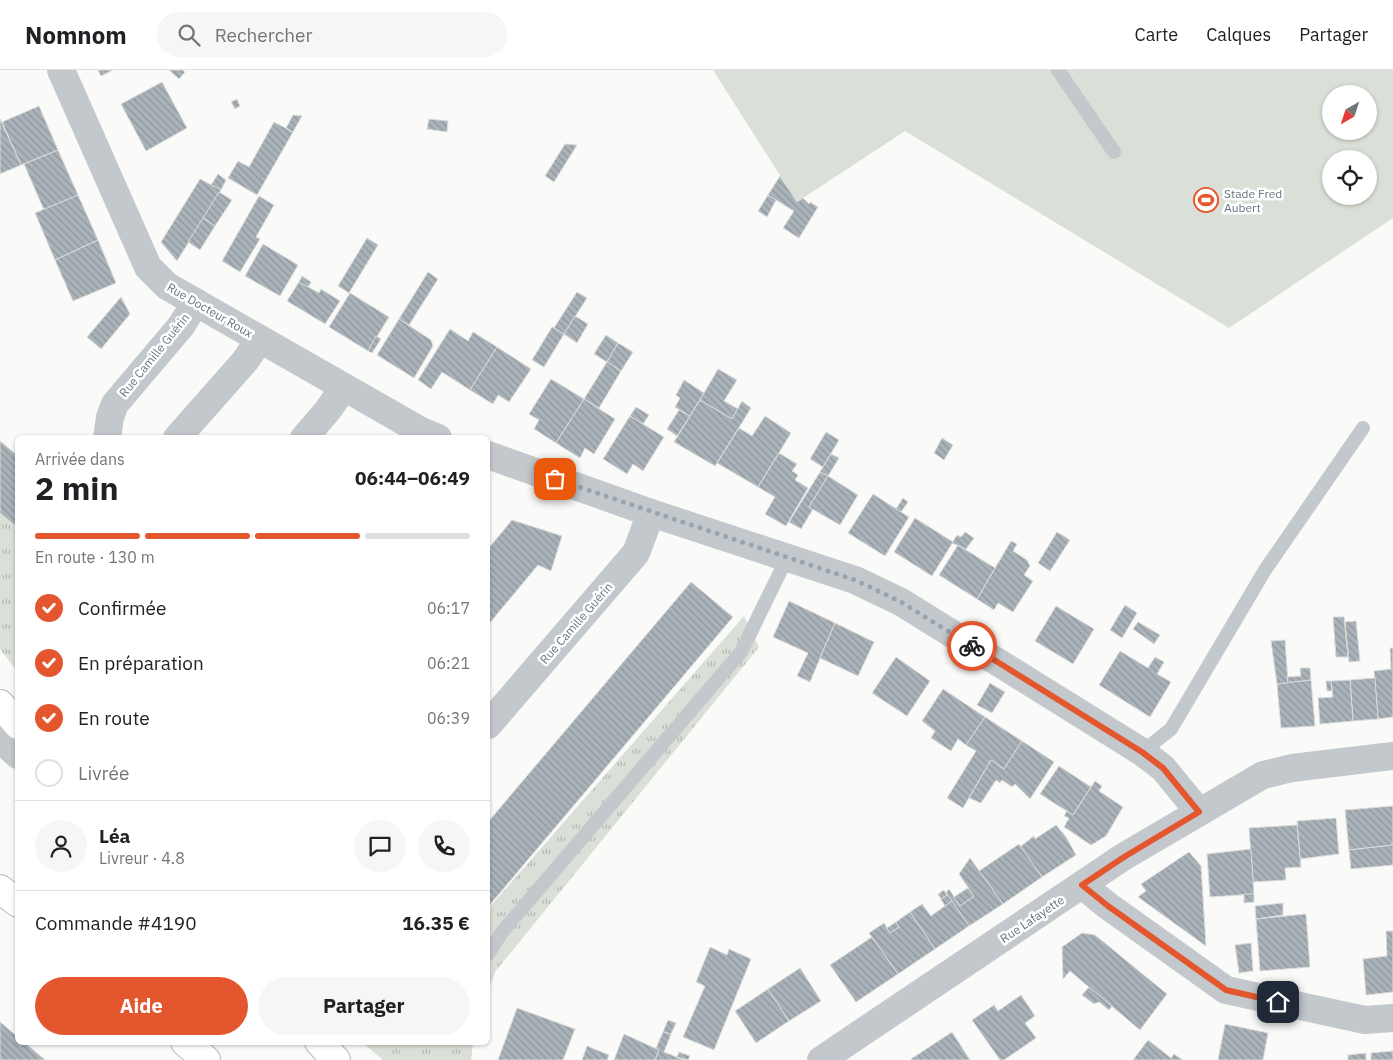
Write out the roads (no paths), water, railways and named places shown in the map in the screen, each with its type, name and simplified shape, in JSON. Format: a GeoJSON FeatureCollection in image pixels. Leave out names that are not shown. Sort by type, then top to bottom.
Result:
{"type":"FeatureCollection","features":[{"type":"Feature","properties":{"kind":"main road"},"geometry":{"type":"LineString","coordinates":[[0,704],[15,722]]}},
{"type":"Feature","properties":{"kind":"main road"},"geometry":{"type":"LineString","coordinates":[[0,889],[15,901]]}},
{"type":"Feature","properties":{"kind":"main road"},"geometry":{"type":"LineString","coordinates":[[188,1045],[206,1060]]}},
{"type":"Feature","properties":{"kind":"main road"},"geometry":{"type":"LineString","coordinates":[[322,1045],[336,1060]]}},
{"type":"Feature","properties":{"kind":"street","name":"Rue Docteur Roux"},"geometry":{"type":"LineString","coordinates":[[61,70],[148,267],[167,286],[431,435]]}},
{"type":"Feature","properties":{"kind":"street","name":"Rue Camille Guérin"},"geometry":{"type":"LineString","coordinates":[[107,435],[110,417],[115,404],[181,326],[196,302]]}},
{"type":"Feature","properties":{"kind":"street"},"geometry":{"type":"LineString","coordinates":[[180,435],[245,361],[260,339]]}},
{"type":"Feature","properties":{"kind":"street"},"geometry":{"type":"LineString","coordinates":[[307,435],[328,410],[344,387]]}},
{"type":"Feature","properties":{"kind":"street"},"geometry":{"type":"LineString","coordinates":[[490,456],[651,513],[855,580],[901,602],[1142,752],[1163,768],[1199,812]]}},
{"type":"Feature","properties":{"kind":"street","name":"Rue Camille Guérin"},"geometry":{"type":"LineString","coordinates":[[490,723],[636,553],[651,513]]}},
{"type":"Feature","properties":{"kind":"street"},"geometry":{"type":"LineString","coordinates":[[0,739],[15,752]]}},
{"type":"Feature","properties":{"kind":"street","name":"Rue Lafayette"},"geometry":{"type":"LineString","coordinates":[[821,1060],[1124,857],[1263,775],[1292,768],[1393,756]]}},
{"type":"Feature","properties":{"kind":"street"},"geometry":{"type":"LineString","coordinates":[[1082,885],[1108,906],[1226,990],[1365,1020],[1393,1018]]}},
{"type":"Feature","properties":{"kind":"lane"},"geometry":{"type":"LineString","coordinates":[[1058,70],[1114,152]]}},
{"type":"Feature","properties":{"kind":"lane"},"geometry":{"type":"LineString","coordinates":[[1142,752],[1171,729],[1265,570],[1363,428]]}},
{"type":"Feature","properties":{"kind":"lane"},"geometry":{"type":"LineString","coordinates":[[490,951],[502,932],[741,652],[787,558]]}},
{"type":"Feature","properties":{"kind":"place","name":"Stade Fred Aubert"},"geometry":{"type":"Point","coordinates":[1206,200]}}]}
